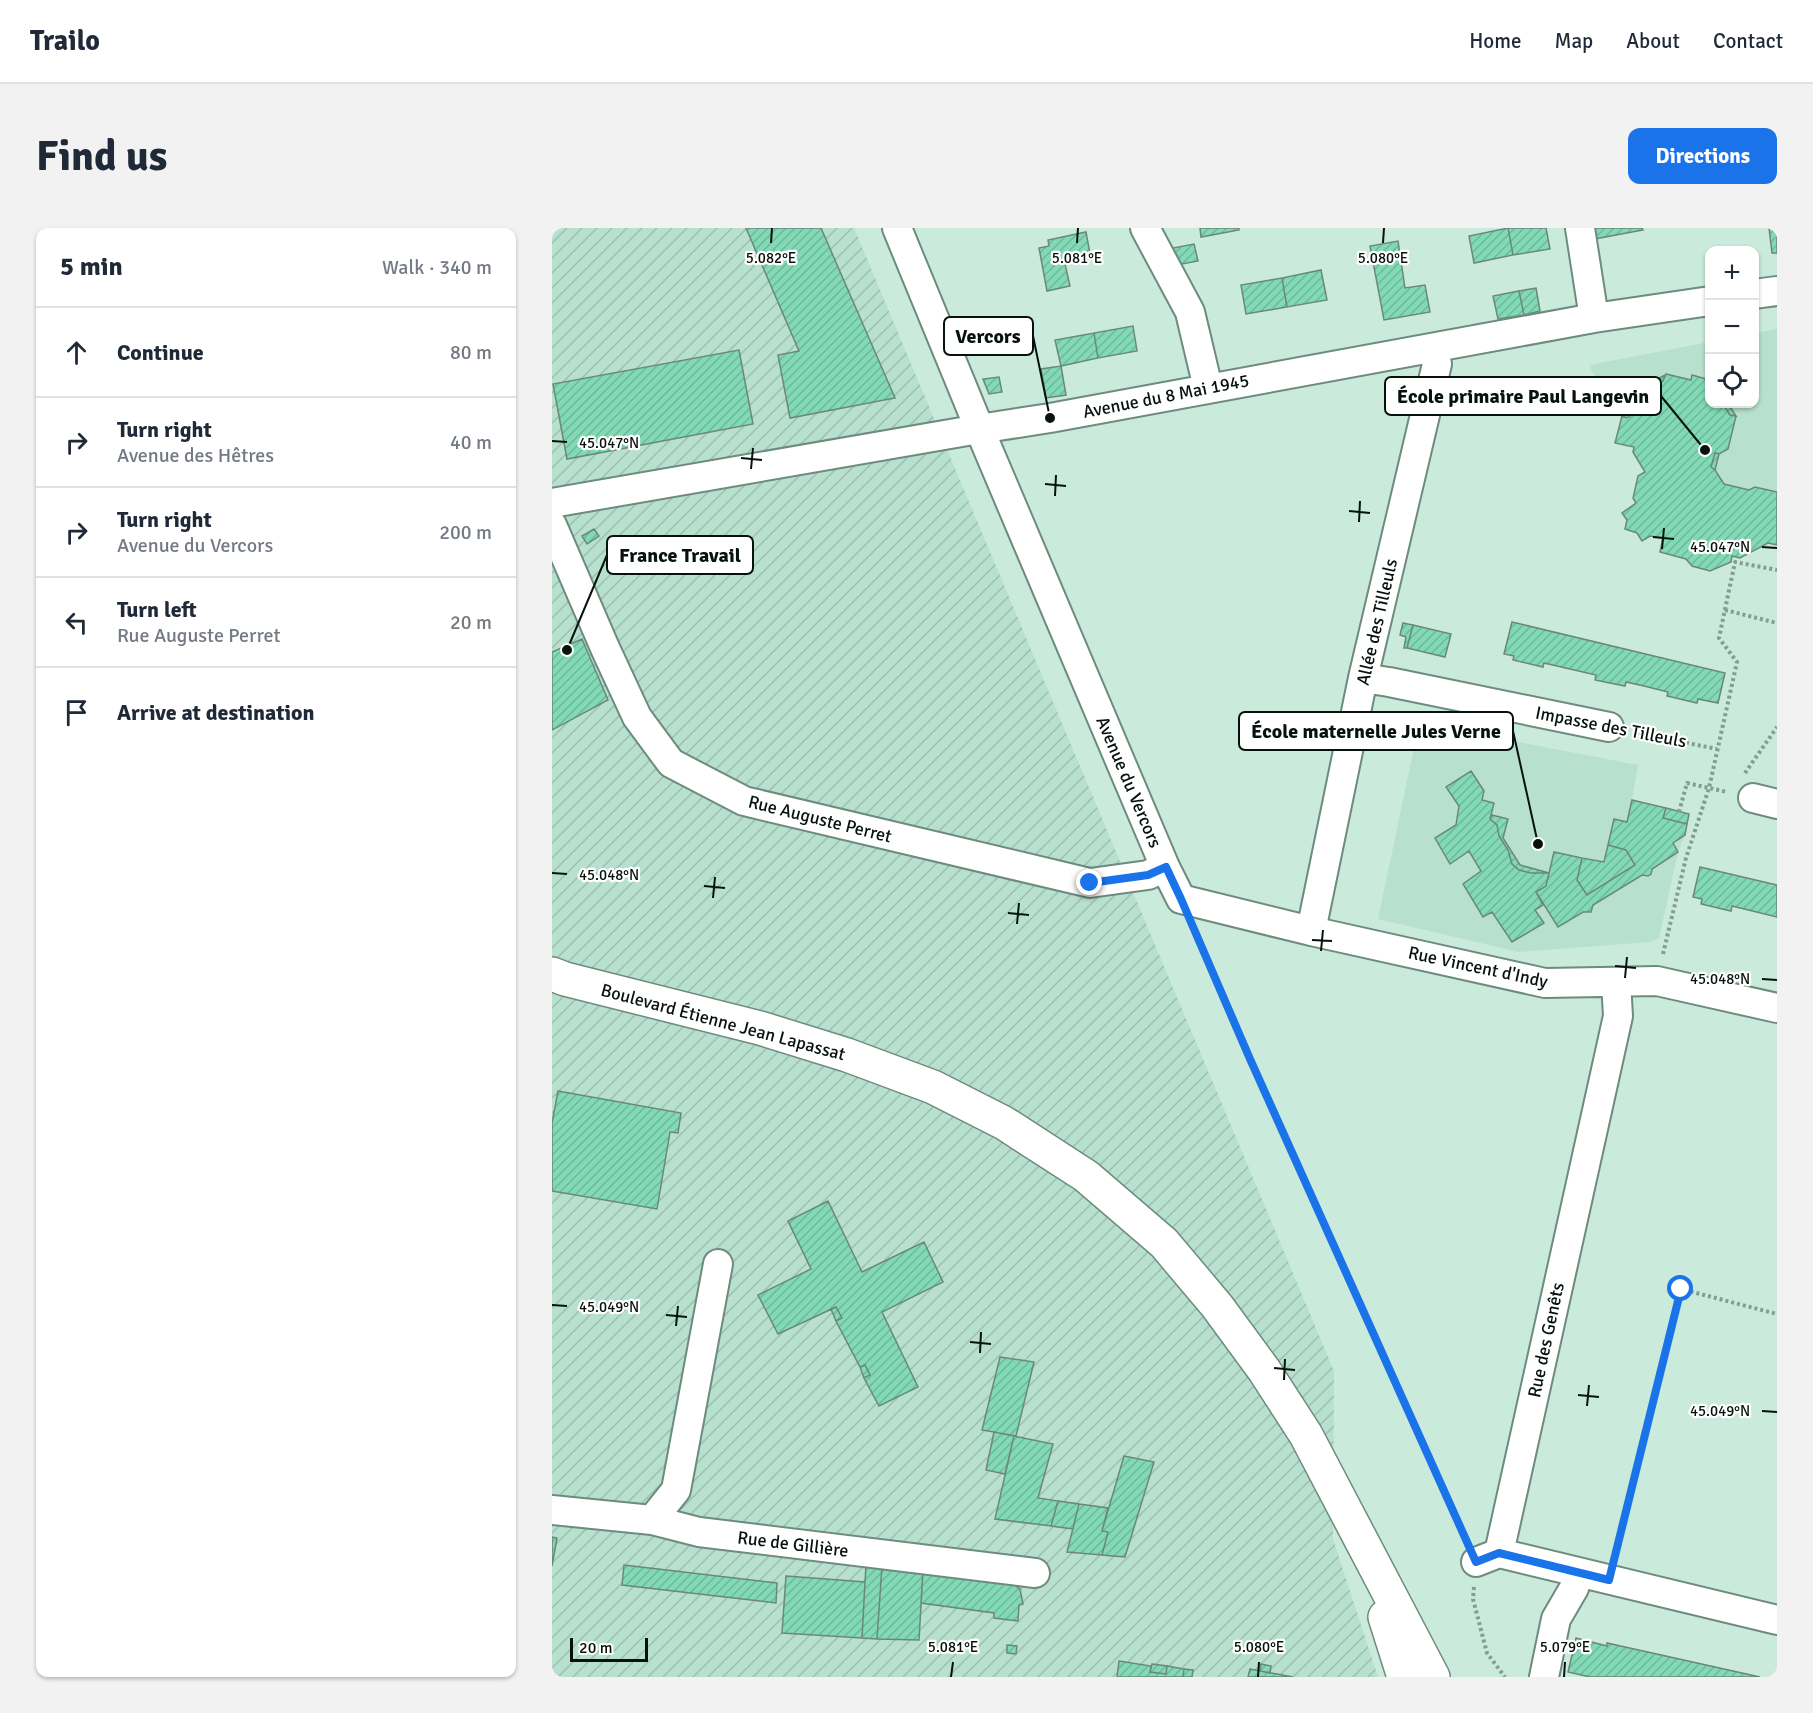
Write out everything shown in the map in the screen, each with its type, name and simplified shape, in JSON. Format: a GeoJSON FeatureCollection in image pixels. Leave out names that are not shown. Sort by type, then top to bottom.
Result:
{"type":"FeatureCollection","features":[{"type":"Feature","properties":{"kind":"main road","name":"Boulevard Étienne Jean Lapassat"},"geometry":{"type":"LineString","coordinates":[[552,974],[760,1028],[847,1055],[933,1087],[1004,1123],[1086,1176],[1164,1243],[1217,1306],[1264,1371],[1306,1436],[1433,1677]]}},
{"type":"Feature","properties":{"kind":"main road","name":"Boulevard Étienne Jean Lapassat"},"geometry":{"type":"LineString","coordinates":[[1362,1544],[1404,1677]]}},
{"type":"Feature","properties":{"kind":"street","name":"Avenue du Vercors"},"geometry":{"type":"LineString","coordinates":[[897,228],[979,429],[1181,899]]}},
{"type":"Feature","properties":{"kind":"street"},"geometry":{"type":"LineString","coordinates":[[1145,228],[1190,312],[1208,388]]}},
{"type":"Feature","properties":{"kind":"street"},"geometry":{"type":"LineString","coordinates":[[1580,228],[1594,318]]}},
{"type":"Feature","properties":{"kind":"street"},"geometry":{"type":"LineString","coordinates":[[1759,293],[1777,291]]}},
{"type":"Feature","properties":{"kind":"street","name":"Avenue du 8 Mai 1945"},"geometry":{"type":"LineString","coordinates":[[552,503],[1050,418],[1594,318],[1705,302]]}},
{"type":"Feature","properties":{"kind":"street","name":"Allée des Tilleuls"},"geometry":{"type":"LineString","coordinates":[[1311,931],[1363,678],[1437,363],[1434,348]]}},
{"type":"Feature","properties":{"kind":"street","name":"Rue Auguste Perret"},"geometry":{"type":"LineString","coordinates":[[552,525],[596,630],[637,717],[671,763],[744,801],[1090,883],[1148,875],[1166,867]]}},
{"type":"Feature","properties":{"kind":"street","name":"Impasse des Tilleuls"},"geometry":{"type":"LineString","coordinates":[[1363,678],[1609,727]]}},
{"type":"Feature","properties":{"kind":"street","name":"Rue Vincent d'Indy"},"geometry":{"type":"LineString","coordinates":[[1181,899],[1311,931],[1545,983],[1657,981],[1777,1008]]}},
{"type":"Feature","properties":{"kind":"street","name":"Rue des Genêts"},"geometry":{"type":"LineString","coordinates":[[1487,1558],[1618,1016],[1616,982]]}},
{"type":"Feature","properties":{"kind":"street"},"geometry":{"type":"LineString","coordinates":[[652,1520],[676,1490],[718,1264]]}},
{"type":"Feature","properties":{"kind":"street","name":"Rue de Gillière"},"geometry":{"type":"LineString","coordinates":[[552,1509],[652,1520],[699,1532],[1035,1573]]}},
{"type":"Feature","properties":{"kind":"street"},"geometry":{"type":"LineString","coordinates":[[1487,1558],[1579,1573],[1777,1620]]}},
{"type":"Feature","properties":{"kind":"street"},"geometry":{"type":"LineString","coordinates":[[1544,1677],[1556,1619],[1574,1588],[1579,1573]]}},
{"type":"Feature","properties":{"kind":"path"},"geometry":{"type":"LineString","coordinates":[[1657,981],[1686,858],[1709,788],[1737,662],[1719,638],[1736,562],[1777,570]]}},
{"type":"Feature","properties":{"kind":"path"},"geometry":{"type":"LineString","coordinates":[[1725,610],[1777,623]]}},
{"type":"Feature","properties":{"kind":"path","name":"Impasse des Tilleuls"},"geometry":{"type":"LineString","coordinates":[[1609,727],[1717,749]]}},
{"type":"Feature","properties":{"kind":"path"},"geometry":{"type":"LineString","coordinates":[[1758,792],[1777,727]]}},
{"type":"Feature","properties":{"kind":"path"},"geometry":{"type":"LineString","coordinates":[[1679,812],[1687,783],[1709,788]]}},
{"type":"Feature","properties":{"kind":"path"},"geometry":{"type":"LineString","coordinates":[[1181,899],[1250,1059],[1487,1558],[1473,1599],[1486,1653],[1505,1677]]}},
{"type":"Feature","properties":{"kind":"path"},"geometry":{"type":"LineString","coordinates":[[1609,1580],[1681,1289],[1777,1314]]}},
{"type":"Feature","properties":{"kind":"shaded area"},"geometry":{"type":"Polygon","coordinates":[[[552,228],[854,228],[1334,1371],[1333,1539],[1378,1677],[552,1677],[552,228]]]}},
{"type":"Feature","properties":{"kind":"shaded area"},"geometry":{"type":"Polygon","coordinates":[[[1777,329],[1777,545],[1768,543],[1740,558],[1732,556],[1731,562],[1710,571],[1692,566],[1686,559],[1660,552],[1662,538],[1650,536],[1642,541],[1637,533],[1625,529],[1627,521],[1622,513],[1635,503],[1633,498],[1638,476],[1645,472],[1633,452],[1634,447],[1615,443],[1622,416],[1591,370],[1590,365],[1705,343],[1705,408],[1759,408],[1759,332],[1777,329]]]}},
{"type":"Feature","properties":{"kind":"shaded area"},"geometry":{"type":"Polygon","coordinates":[[[1418,729],[1507,746],[1518,742],[1638,765],[1632,800],[1689,814],[1659,938],[1650,942],[1519,952],[1378,919],[1418,729]]]}},
{"type":"Feature","properties":{"kind":"building"},"geometry":{"type":"Polygon","coordinates":[[[746,228],[821,228],[895,398],[790,418],[778,355],[799,351],[746,228]]]}},
{"type":"Feature","properties":{"kind":"building"},"geometry":{"type":"Polygon","coordinates":[[[1200,228],[1239,228],[1239,230],[1201,237],[1200,228]]]}},
{"type":"Feature","properties":{"kind":"building"},"geometry":{"type":"Polygon","coordinates":[[[1508,228],[1546,228],[1550,249],[1513,255],[1508,228]]]}},
{"type":"Feature","properties":{"kind":"building"},"geometry":{"type":"Polygon","coordinates":[[[1508,228],[1513,255],[1474,263],[1469,236],[1508,228]]]}},
{"type":"Feature","properties":{"kind":"building"},"geometry":{"type":"Polygon","coordinates":[[[1587,228],[1642,228],[1643,230],[1589,240],[1587,228]]]}},
{"type":"Feature","properties":{"kind":"building"},"geometry":{"type":"Polygon","coordinates":[[[1769,228],[1777,228],[1777,253],[1772,253],[1769,228]]]}},
{"type":"Feature","properties":{"kind":"building"},"geometry":{"type":"Polygon","coordinates":[[[1086,232],[1091,259],[1065,264],[1070,286],[1047,291],[1039,248],[1049,246],[1048,240],[1086,232]]]}},
{"type":"Feature","properties":{"kind":"building"},"geometry":{"type":"Polygon","coordinates":[[[1398,241],[1405,288],[1425,285],[1430,312],[1384,320],[1370,246],[1398,241]]]}},
{"type":"Feature","properties":{"kind":"building"},"geometry":{"type":"Polygon","coordinates":[[[1194,244],[1198,261],[1177,265],[1173,248],[1194,244]]]}},
{"type":"Feature","properties":{"kind":"building"},"geometry":{"type":"Polygon","coordinates":[[[1321,270],[1327,300],[1287,307],[1282,278],[1321,270]]]}},
{"type":"Feature","properties":{"kind":"building"},"geometry":{"type":"Polygon","coordinates":[[[1282,278],[1287,307],[1246,314],[1241,285],[1282,278]]]}},
{"type":"Feature","properties":{"kind":"building"},"geometry":{"type":"Polygon","coordinates":[[[1536,288],[1540,311],[1524,315],[1519,291],[1536,288]]]}},
{"type":"Feature","properties":{"kind":"building"},"geometry":{"type":"Polygon","coordinates":[[[1519,291],[1524,315],[1498,319],[1493,296],[1519,291]]]}},
{"type":"Feature","properties":{"kind":"building"},"geometry":{"type":"Polygon","coordinates":[[[1133,326],[1137,351],[1098,358],[1094,333],[1133,326]]]}},
{"type":"Feature","properties":{"kind":"building"},"geometry":{"type":"Polygon","coordinates":[[[1094,333],[1098,358],[1061,366],[1055,340],[1094,333]]]}},
{"type":"Feature","properties":{"kind":"building"},"geometry":{"type":"Polygon","coordinates":[[[739,350],[753,424],[567,459],[553,384],[739,350]]]}},
{"type":"Feature","properties":{"kind":"building"},"geometry":{"type":"Polygon","coordinates":[[[1061,366],[1066,395],[1046,398],[1041,369],[1061,366]]]}},
{"type":"Feature","properties":{"kind":"building"},"geometry":{"type":"Polygon","coordinates":[[[1666,374],[1691,380],[1692,375],[1705,379],[1705,408],[1726,408],[1730,415],[1736,416],[1728,449],[1719,454],[1715,453],[1711,467],[1724,484],[1749,490],[1755,487],[1777,492],[1777,545],[1768,543],[1740,558],[1732,556],[1731,562],[1710,571],[1692,566],[1686,559],[1660,552],[1663,538],[1650,536],[1642,541],[1637,533],[1625,529],[1627,520],[1622,513],[1636,503],[1633,498],[1638,476],[1645,472],[1633,452],[1634,447],[1615,443],[1622,416],[1627,418],[1645,406],[1643,403],[1655,396],[1651,388],[1663,381],[1666,374]]]}},
{"type":"Feature","properties":{"kind":"building"},"geometry":{"type":"Polygon","coordinates":[[[1665,375],[1663,381],[1651,388],[1648,384],[1665,375]]]}},
{"type":"Feature","properties":{"kind":"building"},"geometry":{"type":"Polygon","coordinates":[[[999,377],[1002,392],[989,394],[983,379],[999,377]]]}},
{"type":"Feature","properties":{"kind":"building"},"geometry":{"type":"Polygon","coordinates":[[[1643,403],[1645,406],[1627,418],[1622,416],[1643,403]]]}},
{"type":"Feature","properties":{"kind":"building"},"geometry":{"type":"Polygon","coordinates":[[[1726,408],[1731,408],[1736,416],[1730,415],[1726,408]]]}},
{"type":"Feature","properties":{"kind":"building"},"geometry":{"type":"Polygon","coordinates":[[[1715,453],[1719,454],[1715,470],[1711,467],[1715,453]]]}},
{"type":"Feature","properties":{"kind":"building"},"geometry":{"type":"Polygon","coordinates":[[[594,529],[599,536],[587,544],[582,536],[594,529]]]}},
{"type":"Feature","properties":{"kind":"building"},"geometry":{"type":"Polygon","coordinates":[[[1512,622],[1725,673],[1718,703],[1698,699],[1697,703],[1667,696],[1668,692],[1644,686],[1626,682],[1625,686],[1595,680],[1596,675],[1544,663],[1543,667],[1513,660],[1514,656],[1504,654],[1512,622]]]}},
{"type":"Feature","properties":{"kind":"building"},"geometry":{"type":"Polygon","coordinates":[[[1403,623],[1413,625],[1407,648],[1404,648],[1406,637],[1400,635],[1403,623]]]}},
{"type":"Feature","properties":{"kind":"building"},"geometry":{"type":"Polygon","coordinates":[[[1413,625],[1451,634],[1445,657],[1407,648],[1413,625]]]}},
{"type":"Feature","properties":{"kind":"building"},"geometry":{"type":"Polygon","coordinates":[[[582,639],[608,700],[552,730],[552,652],[582,639]]]}},
{"type":"Feature","properties":{"kind":"building"},"geometry":{"type":"Polygon","coordinates":[[[1471,771],[1484,791],[1482,800],[1494,803],[1490,819],[1497,825],[1499,836],[1508,850],[1512,864],[1519,870],[1531,873],[1549,873],[1546,886],[1536,892],[1543,905],[1535,910],[1544,923],[1512,942],[1492,912],[1483,917],[1463,884],[1481,871],[1469,851],[1450,864],[1435,838],[1456,825],[1459,806],[1446,787],[1471,771]]]}},
{"type":"Feature","properties":{"kind":"building"},"geometry":{"type":"Polygon","coordinates":[[[1632,800],[1666,808],[1663,818],[1687,824],[1685,835],[1673,843],[1678,852],[1652,869],[1648,876],[1642,875],[1593,905],[1591,912],[1583,912],[1558,927],[1536,892],[1546,886],[1554,852],[1582,858],[1577,880],[1587,895],[1635,865],[1626,850],[1608,845],[1614,819],[1627,822],[1632,800]]]}},
{"type":"Feature","properties":{"kind":"building"},"geometry":{"type":"Polygon","coordinates":[[[1666,808],[1689,814],[1687,824],[1663,818],[1666,808]]]}},
{"type":"Feature","properties":{"kind":"building"},"geometry":{"type":"Polygon","coordinates":[[[1492,815],[1508,819],[1503,838],[1520,865],[1549,873],[1531,873],[1519,870],[1512,864],[1508,850],[1499,836],[1497,825],[1490,819],[1492,815]]]}},
{"type":"Feature","properties":{"kind":"building"},"geometry":{"type":"Polygon","coordinates":[[[1608,845],[1626,850],[1635,865],[1587,895],[1577,880],[1582,858],[1604,862],[1608,845]]]}},
{"type":"Feature","properties":{"kind":"building"},"geometry":{"type":"Polygon","coordinates":[[[1700,867],[1777,885],[1777,917],[1732,906],[1731,911],[1701,904],[1702,899],[1693,897],[1700,867]]]}},
{"type":"Feature","properties":{"kind":"building"},"geometry":{"type":"Polygon","coordinates":[[[558,1091],[681,1113],[678,1133],[670,1132],[657,1209],[552,1191],[552,1123],[558,1091]]]}},
{"type":"Feature","properties":{"kind":"building"},"geometry":{"type":"Polygon","coordinates":[[[828,1201],[862,1272],[924,1242],[943,1282],[882,1312],[918,1387],[879,1406],[864,1378],[870,1375],[865,1365],[860,1367],[836,1321],[842,1318],[836,1307],[778,1334],[758,1295],[811,1269],[788,1221],[828,1201]]]}},
{"type":"Feature","properties":{"kind":"building"},"geometry":{"type":"Polygon","coordinates":[[[836,1307],[842,1318],[836,1321],[831,1309],[836,1307]]]}},
{"type":"Feature","properties":{"kind":"building"},"geometry":{"type":"Polygon","coordinates":[[[1000,1357],[1034,1362],[1016,1436],[982,1430],[1000,1357]]]}},
{"type":"Feature","properties":{"kind":"building"},"geometry":{"type":"Polygon","coordinates":[[[865,1365],[870,1375],[864,1378],[860,1367],[865,1365]]]}},
{"type":"Feature","properties":{"kind":"building"},"geometry":{"type":"Polygon","coordinates":[[[994,1432],[1014,1436],[1005,1474],[986,1470],[994,1432]]]}},
{"type":"Feature","properties":{"kind":"building"},"geometry":{"type":"Polygon","coordinates":[[[1014,1436],[1053,1444],[1038,1498],[1058,1501],[1051,1526],[995,1519],[1014,1436]]]}},
{"type":"Feature","properties":{"kind":"building"},"geometry":{"type":"Polygon","coordinates":[[[1124,1456],[1154,1462],[1125,1557],[1102,1555],[1108,1532],[1102,1531],[1124,1456]]]}},
{"type":"Feature","properties":{"kind":"building"},"geometry":{"type":"Polygon","coordinates":[[[1058,1501],[1079,1504],[1073,1529],[1051,1526],[1058,1501]]]}},
{"type":"Feature","properties":{"kind":"building"},"geometry":{"type":"Polygon","coordinates":[[[1079,1504],[1108,1508],[1102,1531],[1108,1532],[1102,1555],[1067,1552],[1079,1504]]]}},
{"type":"Feature","properties":{"kind":"building"},"geometry":{"type":"Polygon","coordinates":[[[552,1537],[557,1538],[552,1566],[552,1537]]]}},
{"type":"Feature","properties":{"kind":"building"},"geometry":{"type":"Polygon","coordinates":[[[866,1564],[882,1566],[877,1639],[862,1638],[866,1564]]]}},
{"type":"Feature","properties":{"kind":"building"},"geometry":{"type":"Polygon","coordinates":[[[624,1565],[777,1583],[776,1603],[622,1585],[624,1565]]]}},
{"type":"Feature","properties":{"kind":"building"},"geometry":{"type":"Polygon","coordinates":[[[882,1566],[923,1570],[919,1640],[877,1639],[882,1566]]]}},
{"type":"Feature","properties":{"kind":"building"},"geometry":{"type":"Polygon","coordinates":[[[923,1570],[1008,1580],[1020,1589],[1023,1604],[1019,1605],[1018,1621],[994,1618],[994,1613],[921,1603],[923,1570]]]}},
{"type":"Feature","properties":{"kind":"building"},"geometry":{"type":"Polygon","coordinates":[[[786,1576],[865,1582],[862,1638],[782,1633],[786,1576]]]}},
{"type":"Feature","properties":{"kind":"building"},"geometry":{"type":"Polygon","coordinates":[[[1576,1638],[1760,1677],[1590,1677],[1568,1672],[1576,1638]]]}},
{"type":"Feature","properties":{"kind":"building"},"geometry":{"type":"Polygon","coordinates":[[[1007,1645],[1017,1646],[1016,1654],[1007,1653],[1007,1645]]]}},
{"type":"Feature","properties":{"kind":"building"},"geometry":{"type":"Polygon","coordinates":[[[1119,1661],[1151,1666],[1150,1672],[1166,1674],[1167,1666],[1184,1669],[1183,1677],[1117,1677],[1119,1661]]]}},
{"type":"Feature","properties":{"kind":"building"},"geometry":{"type":"Polygon","coordinates":[[[1152,1664],[1167,1666],[1166,1674],[1150,1672],[1152,1664]]]}},
{"type":"Feature","properties":{"kind":"building"},"geometry":{"type":"Polygon","coordinates":[[[1261,1664],[1271,1666],[1270,1673],[1260,1671],[1261,1664]]]}},
{"type":"Feature","properties":{"kind":"building"},"geometry":{"type":"Polygon","coordinates":[[[1184,1669],[1193,1670],[1192,1677],[1183,1677],[1184,1669]]]}},
{"type":"Feature","properties":{"kind":"building"},"geometry":{"type":"Polygon","coordinates":[[[1250,1669],[1260,1671],[1293,1677],[1248,1677],[1250,1669]]]}},
{"type":"Feature","properties":{"kind":"place","name":"Vercors"},"geometry":{"type":"Point","coordinates":[1050,418]}},
{"type":"Feature","properties":{"kind":"place","name":"École primaire Paul Langevin"},"geometry":{"type":"Point","coordinates":[1705,450]}},
{"type":"Feature","properties":{"kind":"place","name":"France Travail"},"geometry":{"type":"Point","coordinates":[567,650]}},
{"type":"Feature","properties":{"kind":"place","name":"École maternelle Jules Verne"},"geometry":{"type":"Point","coordinates":[1538,844]}},
{"type":"Feature","properties":{"kind":"route"},"geometry":{"type":"LineString","coordinates":[[1090,883],[1148,875],[1166,867],[1476,1562],[1499,1553],[1609,1580],[1681,1289]]}}]}
